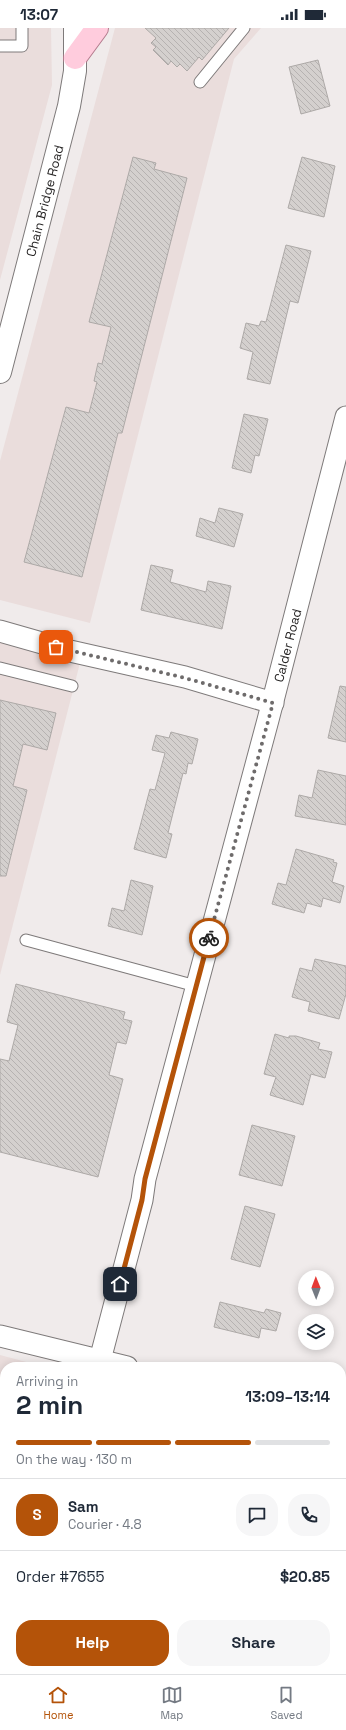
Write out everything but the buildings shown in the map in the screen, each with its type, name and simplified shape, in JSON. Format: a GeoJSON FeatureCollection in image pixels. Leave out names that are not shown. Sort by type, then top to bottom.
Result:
{"type":"FeatureCollection","features":[{"type":"Feature","properties":{"kind":"main road"},"geometry":{"type":"LineString","coordinates":[[75,58],[97,28]]}},
{"type":"Feature","properties":{"kind":"street","name":"Chain Bridge Road"},"geometry":{"type":"LineString","coordinates":[[0,372],[68,111],[75,58],[76,28]]}},
{"type":"Feature","properties":{"kind":"street","name":"Calder Road"},"geometry":{"type":"LineString","coordinates":[[100,1360],[140,1207],[145,1179],[273,703],[346,417]]}},
{"type":"Feature","properties":{"kind":"street"},"geometry":{"type":"LineString","coordinates":[[0,631],[70,651],[185,678],[273,703]]}},
{"type":"Feature","properties":{"kind":"street"},"geometry":{"type":"LineString","coordinates":[[0,1336],[108,1362]]}},
{"type":"Feature","properties":{"kind":"lane"},"geometry":{"type":"LineString","coordinates":[[0,46],[22,46],[22,28]]}},
{"type":"Feature","properties":{"kind":"lane"},"geometry":{"type":"LineString","coordinates":[[200,82],[244,28]]}},
{"type":"Feature","properties":{"kind":"lane"},"geometry":{"type":"LineString","coordinates":[[0,668],[72,686]]}},
{"type":"Feature","properties":{"kind":"lane"},"geometry":{"type":"LineString","coordinates":[[26,940],[196,986]]}},
{"type":"Feature","properties":{"kind":"shaded area"},"geometry":{"type":"Polygon","coordinates":[[[0,28],[51,28],[52,85],[0,280],[0,28]]]}},
{"type":"Feature","properties":{"kind":"shaded area"},"geometry":{"type":"Polygon","coordinates":[[[115,28],[261,28],[234,59],[90,623],[0,600],[0,461],[115,28]]]}},
{"type":"Feature","properties":{"kind":"shaded area"},"geometry":{"type":"Polygon","coordinates":[[[0,641],[80,663],[0,975],[0,641]]]}},
{"type":"Feature","properties":{"kind":"shaded area"},"geometry":{"type":"Polygon","coordinates":[[[0,1355],[26,1362],[0,1362],[0,1355]]]}},
{"type":"Feature","properties":{"kind":"way so far"},"geometry":{"type":"LineString","coordinates":[[56,647],[185,678],[273,703],[209,938]]}},
{"type":"Feature","properties":{"kind":"route"},"geometry":{"type":"LineString","coordinates":[[120,1284],[142,1200],[145,1179],[209,938]]}}]}
